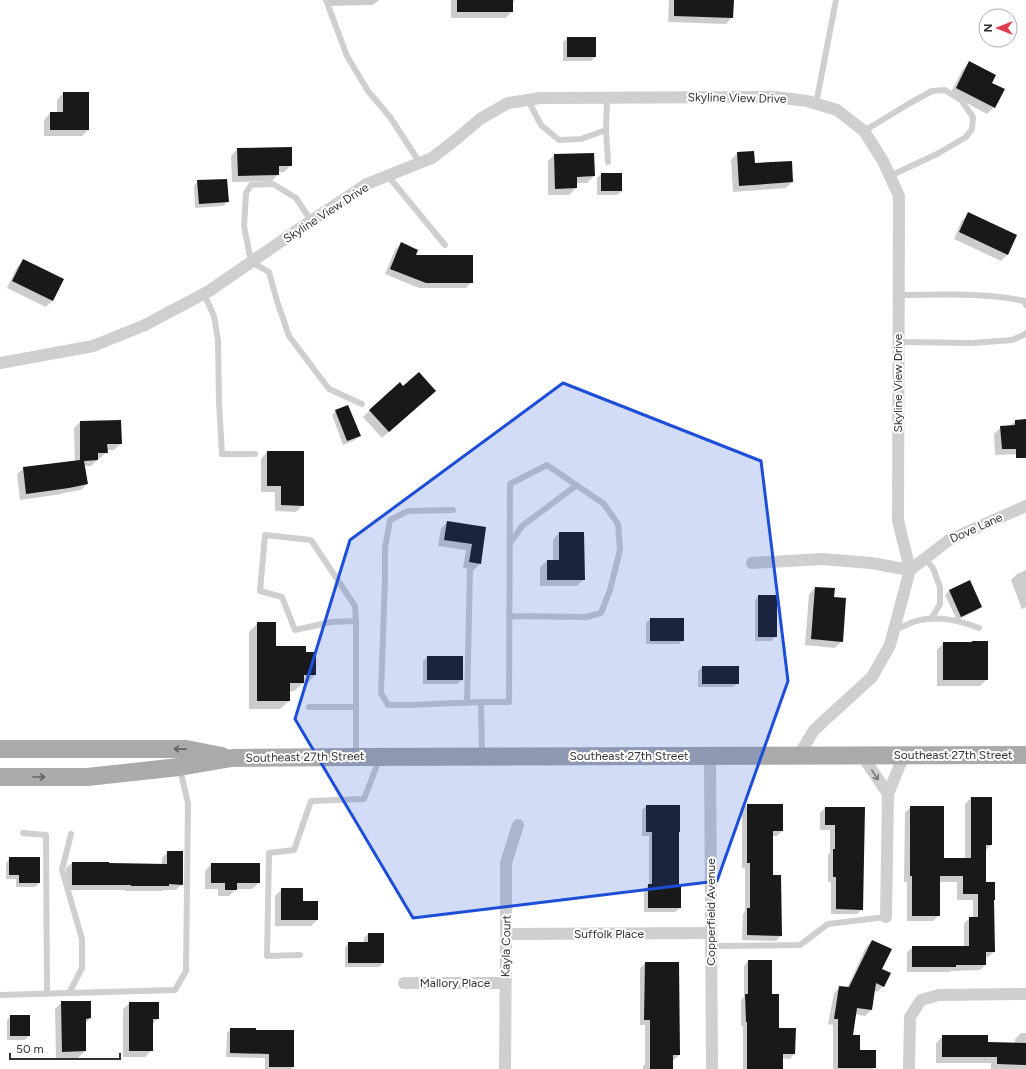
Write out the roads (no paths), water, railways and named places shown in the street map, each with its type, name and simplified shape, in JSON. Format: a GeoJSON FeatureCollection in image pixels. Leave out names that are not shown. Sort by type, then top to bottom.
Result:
{"type":"FeatureCollection","features":[{"type":"Feature","properties":{"kind":"main road","name":"Southeast 27th Street"},"geometry":{"type":"LineString","coordinates":[[0,749],[186,749],[232,758]]}},
{"type":"Feature","properties":{"kind":"main road","name":"Southeast 27th Street"},"geometry":{"type":"LineString","coordinates":[[0,777],[87,777],[179,767],[232,758],[356,756],[1026,756]]}},
{"type":"Feature","properties":{"kind":"street","name":"Skyline View Drive"},"geometry":{"type":"LineString","coordinates":[[0,363],[93,346],[145,325],[204,294],[367,184],[432,158],[480,119],[508,104],[540,98],[775,97],[807,101],[837,110],[864,131],[883,161],[898,196],[898,520],[910,570],[890,645],[872,677],[814,730],[799,756]]}},
{"type":"Feature","properties":{"kind":"street","name":"Dove Lane"},"geometry":{"type":"LineString","coordinates":[[910,570],[949,540],[1026,506]]}},
{"type":"Feature","properties":{"kind":"street"},"geometry":{"type":"LineString","coordinates":[[752,564],[822,559],[871,563],[910,570]]}},
{"type":"Feature","properties":{"kind":"street"},"geometry":{"type":"LineString","coordinates":[[862,755],[888,794]]}},
{"type":"Feature","properties":{"kind":"street"},"geometry":{"type":"LineString","coordinates":[[886,916],[888,794],[904,755]]}},
{"type":"Feature","properties":{"kind":"street","name":"Copperfield Avenue"},"geometry":{"type":"LineString","coordinates":[[710,756],[712,1069]]}},
{"type":"Feature","properties":{"kind":"street","name":"Kayla Court"},"geometry":{"type":"LineString","coordinates":[[505,1069],[506,863],[518,825]]}},
{"type":"Feature","properties":{"kind":"street","name":"Suffolk Place"},"geometry":{"type":"LineString","coordinates":[[506,934],[711,933]]}},
{"type":"Feature","properties":{"kind":"street","name":"Mallory Place"},"geometry":{"type":"LineString","coordinates":[[404,983],[505,983]]}},
{"type":"Feature","properties":{"kind":"street"},"geometry":{"type":"LineString","coordinates":[[910,1069],[910,1017],[921,1000],[939,995],[1026,994]]}},
{"type":"Feature","properties":{"kind":"lane"},"geometry":{"type":"LineString","coordinates":[[326,0],[347,56],[368,92],[390,116],[420,163]]}},
{"type":"Feature","properties":{"kind":"lane"},"geometry":{"type":"LineString","coordinates":[[816,104],[836,0]]}},
{"type":"Feature","properties":{"kind":"lane"},"geometry":{"type":"LineString","coordinates":[[864,131],[932,91],[945,90],[961,100],[973,117],[972,129],[966,138],[937,154],[890,176]]}},
{"type":"Feature","properties":{"kind":"lane"},"geometry":{"type":"LineString","coordinates":[[607,98],[606,130],[608,162]]}},
{"type":"Feature","properties":{"kind":"lane"},"geometry":{"type":"LineString","coordinates":[[528,100],[541,126],[560,140],[581,139],[606,130]]}},
{"type":"Feature","properties":{"kind":"lane"},"geometry":{"type":"LineString","coordinates":[[388,176],[445,245]]}},
{"type":"Feature","properties":{"kind":"lane"},"geometry":{"type":"LineString","coordinates":[[311,221],[296,198],[273,184],[251,185],[246,193],[244,226],[252,262],[269,272],[277,302],[289,336],[329,388],[362,404]]}},
{"type":"Feature","properties":{"kind":"lane"},"geometry":{"type":"LineString","coordinates":[[204,294],[214,316],[218,340],[222,454],[255,454]]}},
{"type":"Feature","properties":{"kind":"lane"},"geometry":{"type":"LineString","coordinates":[[898,295],[976,295],[1011,298],[1024,302],[1026,305]]}},
{"type":"Feature","properties":{"kind":"lane"},"geometry":{"type":"LineString","coordinates":[[898,342],[972,343],[1012,340],[1026,333]]}},
{"type":"Feature","properties":{"kind":"lane"},"geometry":{"type":"LineString","coordinates":[[453,510],[408,511],[390,520],[385,548],[381,693],[388,705],[408,706],[509,702],[509,616],[510,484],[546,465],[604,504],[618,524],[620,550],[610,590],[601,613],[586,617],[509,616]]}},
{"type":"Feature","properties":{"kind":"lane"},"geometry":{"type":"LineString","coordinates":[[510,543],[522,526],[577,485]]}},
{"type":"Feature","properties":{"kind":"lane"},"geometry":{"type":"LineString","coordinates":[[356,621],[331,622],[295,630],[282,597],[260,592],[265,535],[311,540],[355,606],[356,621],[356,756]]}},
{"type":"Feature","properties":{"kind":"lane"},"geometry":{"type":"LineString","coordinates":[[925,558],[933,568],[940,587],[940,604],[931,619]]}},
{"type":"Feature","properties":{"kind":"lane"},"geometry":{"type":"LineString","coordinates":[[467,703],[470,569]]}},
{"type":"Feature","properties":{"kind":"lane"},"geometry":{"type":"LineString","coordinates":[[895,630],[920,620],[931,619],[945,619],[966,623],[979,628]]}},
{"type":"Feature","properties":{"kind":"lane"},"geometry":{"type":"LineString","coordinates":[[481,702],[482,757]]}},
{"type":"Feature","properties":{"kind":"lane"},"geometry":{"type":"LineString","coordinates":[[309,706],[356,707]]}},
{"type":"Feature","properties":{"kind":"lane"},"geometry":{"type":"LineString","coordinates":[[300,955],[267,956],[269,853],[294,850],[311,801],[364,799],[380,756]]}},
{"type":"Feature","properties":{"kind":"lane"},"geometry":{"type":"LineString","coordinates":[[0,995],[175,990],[186,971],[188,803],[179,767]]}},
{"type":"Feature","properties":{"kind":"lane"},"geometry":{"type":"LineString","coordinates":[[23,833],[46,835],[47,994]]}},
{"type":"Feature","properties":{"kind":"lane"},"geometry":{"type":"LineString","coordinates":[[69,993],[82,968],[82,939],[62,870],[71,834]]}},
{"type":"Feature","properties":{"kind":"lane"},"geometry":{"type":"LineString","coordinates":[[711,946],[800,945],[828,924],[886,916]]}}]}
